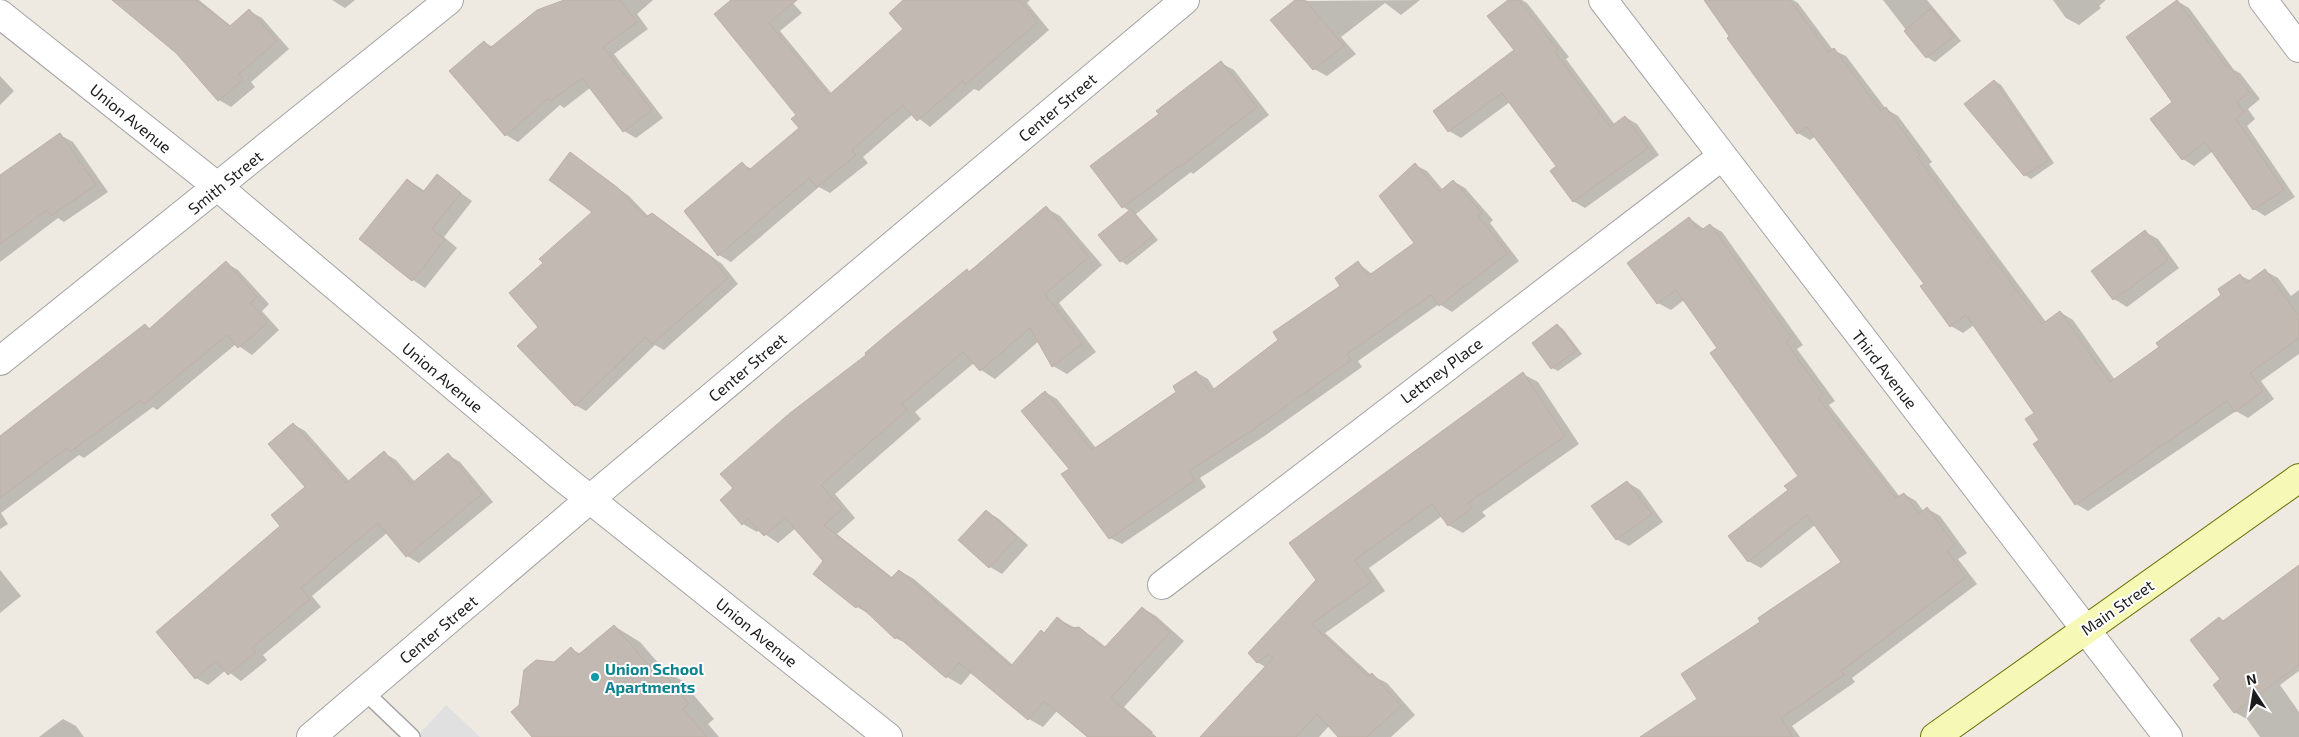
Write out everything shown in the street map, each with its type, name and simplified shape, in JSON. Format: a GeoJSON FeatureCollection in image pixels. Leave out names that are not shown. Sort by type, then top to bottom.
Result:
{"type":"FeatureCollection","features":[{"type":"Feature","properties":{"kind":"street","name":"Smith Street"},"geometry":{"type":"LineString","coordinates":[[0,361],[449,0]]}},
{"type":"Feature","properties":{"kind":"street","name":"Center Street"},"geometry":{"type":"LineString","coordinates":[[311,737],[590,499],[1185,0]]}},
{"type":"Feature","properties":{"kind":"street","name":"Third Avenue"},"geometry":{"type":"LineString","coordinates":[[1602,0],[2168,737]]}},
{"type":"Feature","properties":{"kind":"street"},"geometry":{"type":"LineString","coordinates":[[2262,0],[2299,48]]}},
{"type":"Feature","properties":{"kind":"street","name":"Union Avenue"},"geometry":{"type":"LineString","coordinates":[[0,14],[218,187],[590,499],[888,737]]}},
{"type":"Feature","properties":{"kind":"street","name":"Lettney Place"},"geometry":{"type":"LineString","coordinates":[[1162,585],[1721,156]]}},
{"type":"Feature","properties":{"kind":"street","name":"Main Street"},"geometry":{"type":"LineString","coordinates":[[1935,737],[2299,478]]}},
{"type":"Feature","properties":{"kind":"lane"},"geometry":{"type":"LineString","coordinates":[[365,692],[412,737]]}},
{"type":"Feature","properties":{"kind":"shaded area"},"geometry":{"type":"Polygon","coordinates":[[[446,705],[480,737],[417,737],[446,705]]]}},
{"type":"Feature","properties":{"kind":"building"},"geometry":{"type":"Polygon","coordinates":[[[112,0],[196,0],[230,26],[249,9],[277,41],[239,74],[243,80],[218,101],[176,53],[112,0]]]}},
{"type":"Feature","properties":{"kind":"building"},"geometry":{"type":"Polygon","coordinates":[[[564,0],[620,0],[637,22],[603,47],[652,110],[623,132],[582,78],[551,101],[548,99],[505,136],[449,71],[484,41],[490,48],[537,10],[564,0]]]}},
{"type":"Feature","properties":{"kind":"building"},"geometry":{"type":"Polygon","coordinates":[[[731,0],[797,0],[769,23],[829,95],[903,29],[889,13],[903,0],[1019,0],[1038,22],[965,85],[963,81],[917,121],[903,105],[852,150],[856,155],[817,187],[809,178],[718,256],[684,211],[742,162],[749,170],[799,128],[791,119],[796,115],[714,14],[731,0]]]}},
{"type":"Feature","properties":{"kind":"building"},"geometry":{"type":"Polygon","coordinates":[[[1295,0],[1305,0],[1344,46],[1313,70],[1270,20],[1295,0]]]}},
{"type":"Feature","properties":{"kind":"building"},"geometry":{"type":"Polygon","coordinates":[[[1508,0],[1519,0],[1558,50],[1555,52],[1610,127],[1625,116],[1648,148],[1573,202],[1550,171],[1556,166],[1502,93],[1448,132],[1433,111],[1514,50],[1487,16],[1508,0]]]}},
{"type":"Feature","properties":{"kind":"building"},"geometry":{"type":"Polygon","coordinates":[[[1704,0],[1790,0],[1828,52],[1834,48],[1881,111],[1886,107],[1920,155],[1917,157],[2042,324],[2060,311],[2110,382],[2159,347],[2156,343],[2221,295],[2218,289],[2240,274],[2246,283],[2265,269],[2299,316],[2299,338],[2250,373],[2263,391],[2235,412],[2227,401],[2075,505],[2033,444],[2039,440],[2025,419],[2034,413],[1966,315],[1950,327],[1920,286],[1924,284],[1807,127],[1797,134],[1727,38],[1729,36],[1704,0]]]}},
{"type":"Feature","properties":{"kind":"building"},"geometry":{"type":"Polygon","coordinates":[[[2177,0],[2226,66],[2228,65],[2249,92],[2237,102],[2244,112],[2236,119],[2284,190],[2253,210],[2205,142],[2182,160],[2150,119],[2172,102],[2126,37],[2177,0]]]}},
{"type":"Feature","properties":{"kind":"building"},"geometry":{"type":"Polygon","coordinates":[[[1931,8],[1954,36],[1926,58],[1904,31],[1931,8]]]}},
{"type":"Feature","properties":{"kind":"building"},"geometry":{"type":"Polygon","coordinates":[[[1221,61],[1257,107],[1180,167],[1122,208],[1090,166],[1159,114],[1156,111],[1221,61]]]}},
{"type":"Feature","properties":{"kind":"building"},"geometry":{"type":"Polygon","coordinates":[[[1994,80],[2049,160],[2024,176],[1964,104],[1994,80]]]}},
{"type":"Feature","properties":{"kind":"building"},"geometry":{"type":"Polygon","coordinates":[[[60,133],[96,185],[51,216],[47,210],[0,244],[0,175],[60,133]]]}},
{"type":"Feature","properties":{"kind":"building"},"geometry":{"type":"Polygon","coordinates":[[[570,152],[618,188],[646,217],[652,213],[711,257],[728,278],[652,344],[646,337],[575,406],[517,346],[538,327],[509,293],[543,263],[539,259],[592,212],[549,180],[570,152]]]}},
{"type":"Feature","properties":{"kind":"building"},"geometry":{"type":"Polygon","coordinates":[[[1415,163],[1439,192],[1453,180],[1482,213],[1478,216],[1508,253],[1439,306],[1431,295],[1347,354],[1351,360],[1251,431],[1189,471],[1195,480],[1109,539],[1061,474],[1069,469],[1021,411],[1045,391],[1092,450],[1176,392],[1173,386],[1196,371],[1210,392],[1278,340],[1273,332],[1340,286],[1335,278],[1358,261],[1368,276],[1414,243],[1379,196],[1415,163]]]}},
{"type":"Feature","properties":{"kind":"building"},"geometry":{"type":"Polygon","coordinates":[[[437,174],[461,193],[432,229],[445,240],[412,281],[359,239],[407,179],[423,192],[437,174]]]}},
{"type":"Feature","properties":{"kind":"building"},"geometry":{"type":"Polygon","coordinates":[[[1046,206],[1089,257],[1045,294],[1083,343],[1052,367],[1030,328],[980,371],[963,352],[902,404],[907,410],[821,485],[842,509],[824,525],[891,578],[899,570],[1011,666],[1041,630],[1044,633],[1057,617],[1071,628],[1079,627],[1104,648],[1142,607],[1170,632],[1111,698],[1156,737],[1088,737],[1044,701],[1028,720],[959,663],[946,678],[897,636],[895,639],[859,605],[856,608],[813,574],[823,561],[785,518],[764,536],[748,519],[742,525],[720,500],[733,488],[720,474],[790,413],[866,355],[865,353],[967,269],[969,272],[1046,206]]]}},
{"type":"Feature","properties":{"kind":"building"},"geometry":{"type":"Polygon","coordinates":[[[1131,209],[1153,236],[1120,262],[1098,235],[1131,209]]]}},
{"type":"Feature","properties":{"kind":"building"},"geometry":{"type":"Polygon","coordinates":[[[1689,217],[1700,231],[1710,224],[1791,337],[1786,342],[1823,394],[1818,398],[1896,498],[1904,493],[1919,514],[1927,507],[1955,545],[1947,551],[1966,577],[1841,671],[1844,675],[1781,718],[1793,737],[1640,737],[1697,699],[1681,674],[1760,622],[1758,618],[1841,562],[1807,515],[1748,562],[1728,536],[1788,490],[1784,486],[1798,476],[1710,353],[1717,348],[1676,290],[1657,304],[1627,263],[1689,217]]]}},
{"type":"Feature","properties":{"kind":"building"},"geometry":{"type":"Polygon","coordinates":[[[2145,230],[2168,260],[2113,300],[2091,271],[2145,230]]]}},
{"type":"Feature","properties":{"kind":"building"},"geometry":{"type":"Polygon","coordinates":[[[226,261],[257,297],[250,303],[268,323],[238,348],[227,335],[144,404],[141,400],[70,452],[67,448],[0,498],[0,436],[145,324],[149,329],[226,261]]]}},
{"type":"Feature","properties":{"kind":"building"},"geometry":{"type":"Polygon","coordinates":[[[1557,324],[1577,350],[1551,369],[1532,343],[1557,324]]]}},
{"type":"Feature","properties":{"kind":"building"},"geometry":{"type":"Polygon","coordinates":[[[1523,372],[1565,436],[1468,503],[1472,508],[1448,526],[1432,504],[1355,560],[1371,582],[1311,624],[1368,676],[1372,673],[1401,706],[1367,737],[1338,737],[1317,714],[1296,737],[1200,737],[1273,658],[1269,654],[1257,663],[1248,653],[1316,580],[1289,543],[1523,372]]]}},
{"type":"Feature","properties":{"kind":"building"},"geometry":{"type":"Polygon","coordinates":[[[293,423],[346,483],[384,451],[411,484],[448,453],[482,494],[406,557],[378,523],[301,588],[310,599],[252,648],[256,652],[228,675],[216,661],[195,679],[156,632],[280,526],[271,515],[305,487],[268,444],[293,423]]]}},
{"type":"Feature","properties":{"kind":"building"},"geometry":{"type":"Polygon","coordinates":[[[1627,481],[1652,514],[1616,540],[1591,506],[1627,481]]]}},
{"type":"Feature","properties":{"kind":"building"},"geometry":{"type":"Polygon","coordinates":[[[986,510],[1017,537],[989,568],[958,540],[986,510]]]}},
{"type":"Feature","properties":{"kind":"building"},"geometry":{"type":"Polygon","coordinates":[[[2299,565],[2299,665],[2234,713],[2213,685],[2220,679],[2190,640],[2219,617],[2223,621],[2299,565]]]}},
{"type":"Feature","properties":{"kind":"building","name":"Union School Apartments"},"geometry":{"type":"Polygon","coordinates":[[[614,625],[650,667],[654,663],[689,704],[683,709],[707,737],[532,737],[511,712],[519,705],[524,670],[536,660],[554,662],[571,647],[578,655],[614,625]]]}},
{"type":"Feature","properties":{"kind":"place","name":"Union School Apartments"},"geometry":{"type":"Point","coordinates":[595,677]}}]}
